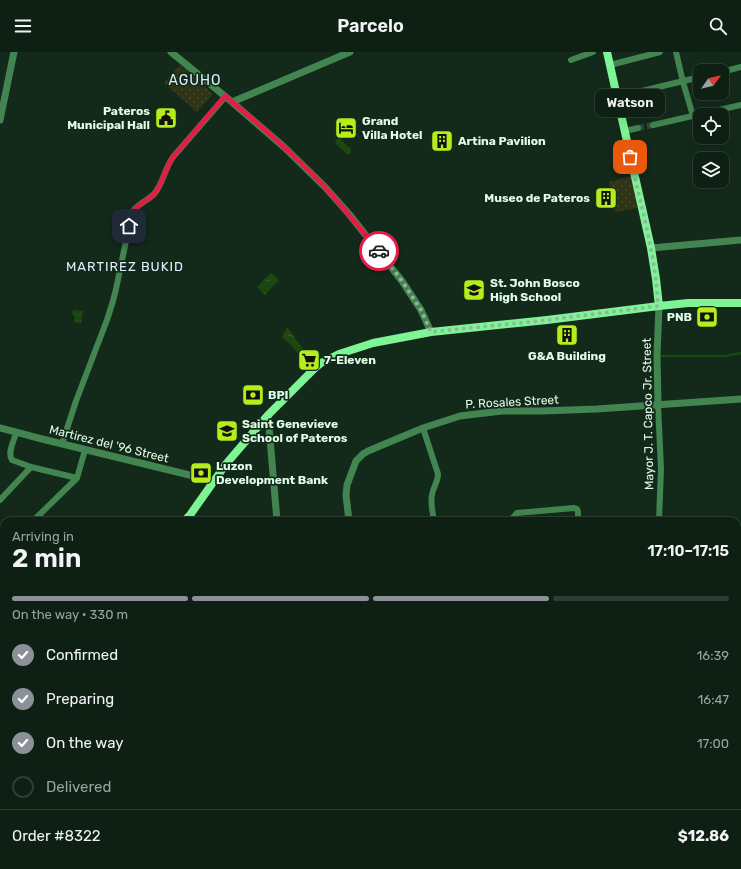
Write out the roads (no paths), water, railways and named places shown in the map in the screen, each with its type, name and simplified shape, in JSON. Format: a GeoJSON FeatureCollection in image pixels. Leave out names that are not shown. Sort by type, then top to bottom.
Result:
{"type":"FeatureCollection","features":[{"type":"Feature","properties":{"kind":"main road"},"geometry":{"type":"LineString","coordinates":[[607,52],[651,248],[656,279],[658,306]]}},
{"type":"Feature","properties":{"kind":"main road"},"geometry":{"type":"LineString","coordinates":[[188,517],[233,456],[268,415],[315,368],[321,363],[339,354],[373,344],[431,332],[688,303],[741,303]]}},
{"type":"Feature","properties":{"kind":"street"},"geometry":{"type":"LineString","coordinates":[[0,120],[14,52]]}},
{"type":"Feature","properties":{"kind":"street"},"geometry":{"type":"LineString","coordinates":[[171,52],[284,147],[325,187],[349,214],[402,281],[421,310],[431,332]]}},
{"type":"Feature","properties":{"kind":"street"},"geometry":{"type":"LineString","coordinates":[[232,102],[350,52]]}},
{"type":"Feature","properties":{"kind":"street"},"geometry":{"type":"LineString","coordinates":[[571,60],[594,52]]}},
{"type":"Feature","properties":{"kind":"street"},"geometry":{"type":"LineString","coordinates":[[610,65],[660,52]]}},
{"type":"Feature","properties":{"kind":"street"},"geometry":{"type":"LineString","coordinates":[[653,124],[693,116],[676,52]]}},
{"type":"Feature","properties":{"kind":"street"},"geometry":{"type":"LineString","coordinates":[[729,70],[741,67]]}},
{"type":"Feature","properties":{"kind":"street"},"geometry":{"type":"LineString","coordinates":[[617,97],[693,79]]}},
{"type":"Feature","properties":{"kind":"street"},"geometry":{"type":"LineString","coordinates":[[62,444],[111,308],[130,217],[137,207],[154,194],[169,162],[225,96]]}},
{"type":"Feature","properties":{"kind":"street"},"geometry":{"type":"LineString","coordinates":[[728,108],[741,105]]}},
{"type":"Feature","properties":{"kind":"street"},"geometry":{"type":"LineString","coordinates":[[625,131],[638,128]]}},
{"type":"Feature","properties":{"kind":"street"},"geometry":{"type":"LineString","coordinates":[[651,248],[741,240]]}},
{"type":"Feature","properties":{"kind":"street","name":"Mayor J. T. Capco Jr. Street"},"geometry":{"type":"LineString","coordinates":[[658,306],[658,405],[662,469],[659,517]]}},
{"type":"Feature","properties":{"kind":"street","name":"P. Rosales Street"},"geometry":{"type":"LineString","coordinates":[[349,517],[346,495],[347,485],[356,461],[368,451],[423,428],[460,416],[502,411],[550,411],[741,399]]}},
{"type":"Feature","properties":{"kind":"street"},"geometry":{"type":"LineString","coordinates":[[268,415],[276,517]]}},
{"type":"Feature","properties":{"kind":"street","name":"Martirez del '96 Street"},"geometry":{"type":"LineString","coordinates":[[0,428],[214,481]]}},
{"type":"Feature","properties":{"kind":"street"},"geometry":{"type":"LineString","coordinates":[[423,428],[438,474],[438,479],[431,499],[433,517]]}},
{"type":"Feature","properties":{"kind":"street"},"geometry":{"type":"LineString","coordinates":[[16,433],[10,451],[12,460],[31,467],[77,478]]}},
{"type":"Feature","properties":{"kind":"street"},"geometry":{"type":"LineString","coordinates":[[37,517],[77,478],[85,450]]}},
{"type":"Feature","properties":{"kind":"street"},"geometry":{"type":"LineString","coordinates":[[0,500],[31,467]]}},
{"type":"Feature","properties":{"kind":"street"},"geometry":{"type":"LineString","coordinates":[[514,517],[517,513],[574,508],[577,509],[578,517]]}},
{"type":"Feature","properties":{"kind":"water"},"geometry":{"type":"Polygon","coordinates":[[[338,138],[351,149],[351,153],[348,155],[336,144],[335,141],[338,138]]]}},
{"type":"Feature","properties":{"kind":"water"},"geometry":{"type":"Polygon","coordinates":[[[271,273],[279,280],[265,295],[257,287],[271,273]]]}},
{"type":"Feature","properties":{"kind":"water"},"geometry":{"type":"Polygon","coordinates":[[[73,310],[83,311],[81,323],[74,322],[75,316],[72,314],[73,310]]]}},
{"type":"Feature","properties":{"kind":"water"},"geometry":{"type":"Polygon","coordinates":[[[287,327],[303,349],[298,353],[282,337],[287,327]]]}},
{"type":"Feature","properties":{"kind":"waterway"},"geometry":{"type":"LineString","coordinates":[[660,356],[725,356],[741,353]]}},
{"type":"Feature","properties":{"kind":"tunnel"},"geometry":{"type":"LineString","coordinates":[[638,128],[653,125]]}},
{"type":"Feature","properties":{"kind":"place","name":"Pateros Municipal Hall"},"geometry":{"type":"Point","coordinates":[166,118]}},
{"type":"Feature","properties":{"kind":"place","name":"Grand Villa Hotel"},"geometry":{"type":"Point","coordinates":[346,128]}},
{"type":"Feature","properties":{"kind":"place","name":"Artina Pavilion"},"geometry":{"type":"Point","coordinates":[442,141]}},
{"type":"Feature","properties":{"kind":"place","name":"Watson"},"geometry":{"type":"Point","coordinates":[630,157]}},
{"type":"Feature","properties":{"kind":"place","name":"Museo de Pateros"},"geometry":{"type":"Point","coordinates":[606,198]}},
{"type":"Feature","properties":{"kind":"place","name":"St. John Bosco High School"},"geometry":{"type":"Point","coordinates":[474,290]}},
{"type":"Feature","properties":{"kind":"place","name":"PNB"},"geometry":{"type":"Point","coordinates":[707,317]}},
{"type":"Feature","properties":{"kind":"place","name":"G&A Building"},"geometry":{"type":"Point","coordinates":[567,335]}},
{"type":"Feature","properties":{"kind":"place","name":"7-Eleven"},"geometry":{"type":"Point","coordinates":[309,360]}},
{"type":"Feature","properties":{"kind":"place","name":"BPI"},"geometry":{"type":"Point","coordinates":[253,395]}},
{"type":"Feature","properties":{"kind":"place","name":"Saint Genevieve School of Pateros"},"geometry":{"type":"Point","coordinates":[227,431]}},
{"type":"Feature","properties":{"kind":"place","name":"Luzon Development Bank"},"geometry":{"type":"Point","coordinates":[201,473]}},
{"type":"Feature","properties":{"kind":"district","name":"AGUHO"},"geometry":{"type":"Point","coordinates":[195,80]}},
{"type":"Feature","properties":{"kind":"district","name":"MARTIREZ BUKID"},"geometry":{"type":"Point","coordinates":[125,266]}}]}
